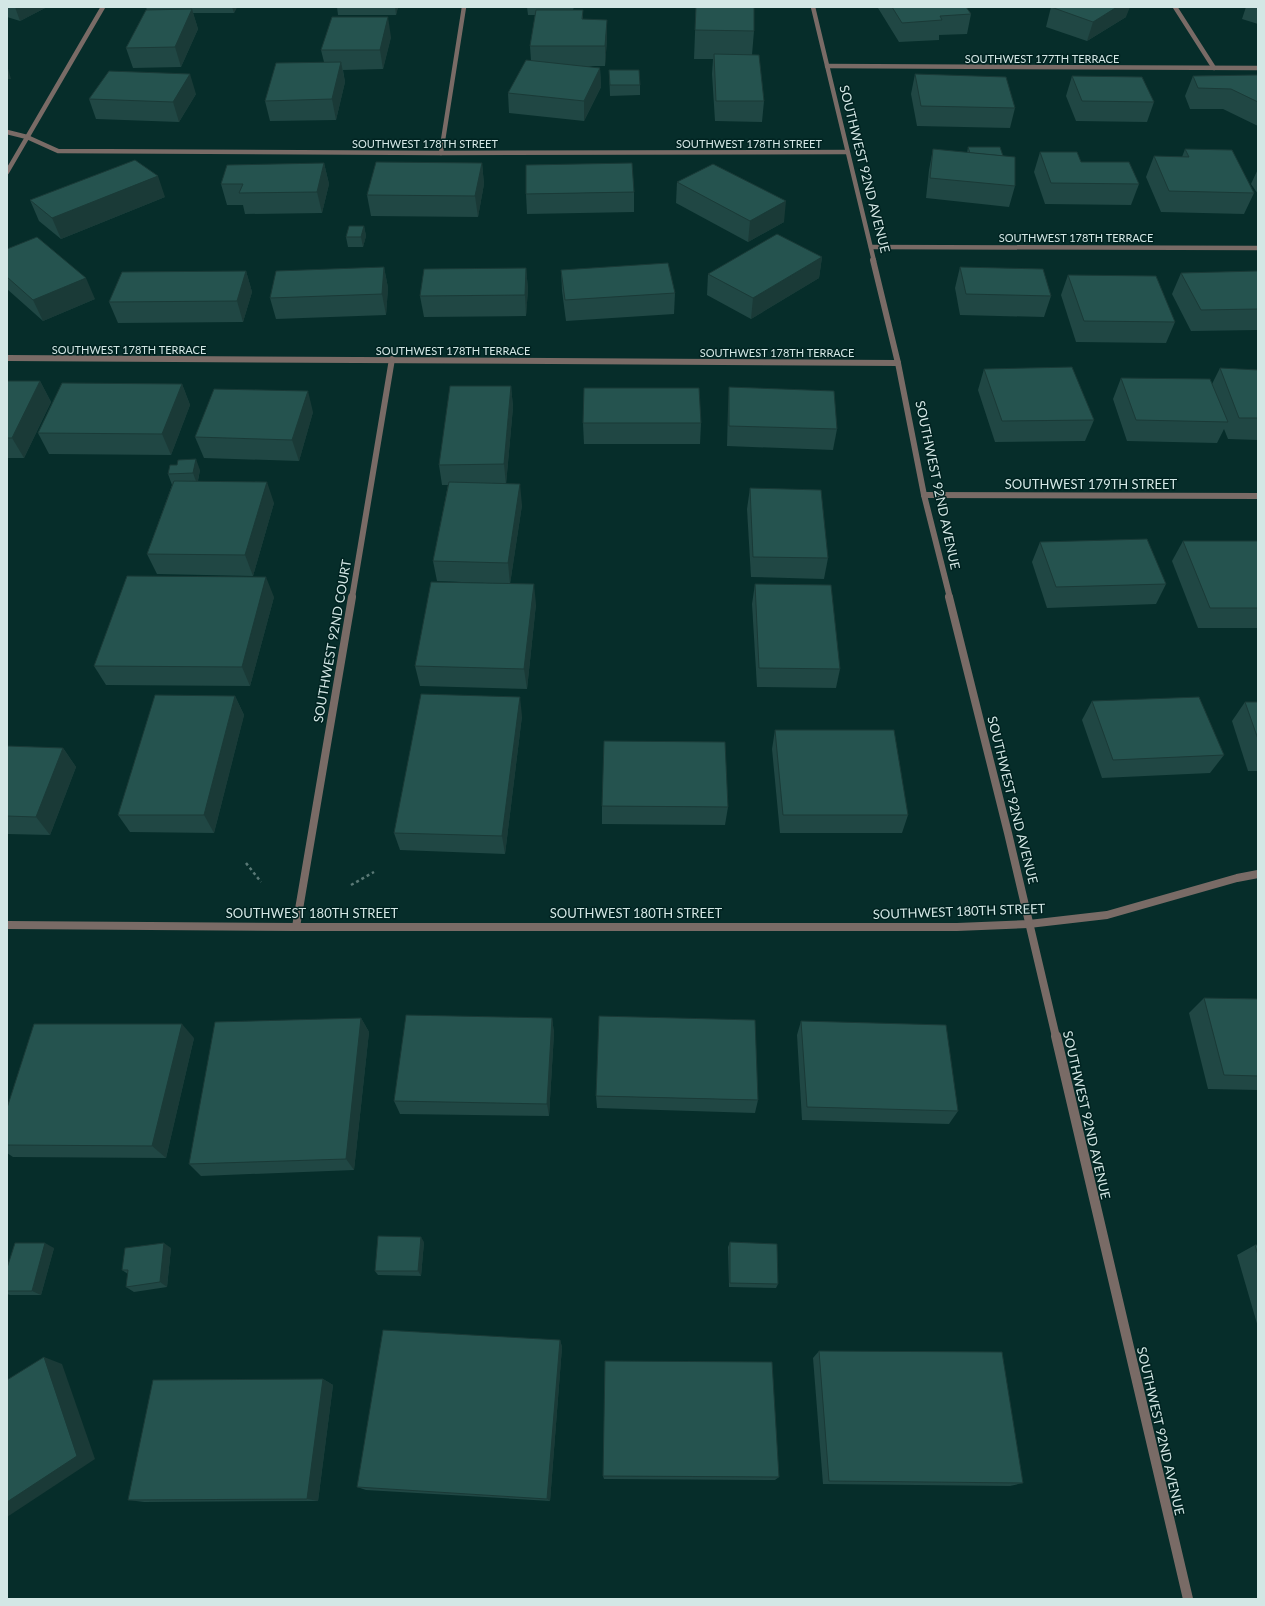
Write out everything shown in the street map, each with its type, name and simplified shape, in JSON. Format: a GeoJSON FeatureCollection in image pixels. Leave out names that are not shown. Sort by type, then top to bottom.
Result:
{"type":"FeatureCollection","features":[{"type":"Feature","properties":{"kind":"street"},"geometry":{"type":"LineString","coordinates":[[7,172],[103,7]]}},
{"type":"Feature","properties":{"kind":"street"},"geometry":{"type":"LineString","coordinates":[[441,153],[464,7]]}},
{"type":"Feature","properties":{"kind":"street","name":"SOUTHWEST 92ND AVENUE"},"geometry":{"type":"LineString","coordinates":[[813,7],[898,363],[924,495],[1029,924],[1188,1599]]}},
{"type":"Feature","properties":{"kind":"street"},"geometry":{"type":"LineString","coordinates":[[1175,7],[1214,68]]}},
{"type":"Feature","properties":{"kind":"street","name":"SOUTHWEST 177TH TERRACE"},"geometry":{"type":"LineString","coordinates":[[827,66],[1258,68]]}},
{"type":"Feature","properties":{"kind":"street","name":"SOUTHWEST 178TH STREET"},"geometry":{"type":"LineString","coordinates":[[7,132],[27,137],[58,151],[441,153],[847,152]]}},
{"type":"Feature","properties":{"kind":"street","name":"SOUTHWEST 178TH TERRACE"},"geometry":{"type":"LineString","coordinates":[[871,247],[1258,248]]}},
{"type":"Feature","properties":{"kind":"street","name":"SOUTHWEST 178TH TERRACE"},"geometry":{"type":"LineString","coordinates":[[7,358],[898,363]]}},
{"type":"Feature","properties":{"kind":"street","name":"SOUTHWEST 92ND COURT"},"geometry":{"type":"LineString","coordinates":[[296,927],[392,360]]}},
{"type":"Feature","properties":{"kind":"street","name":"SOUTHWEST 179TH STREET"},"geometry":{"type":"LineString","coordinates":[[924,495],[1258,496]]}},
{"type":"Feature","properties":{"kind":"street","name":"SOUTHWEST 180TH STREET"},"geometry":{"type":"LineString","coordinates":[[7,925],[296,927],[958,927],[1029,924],[1107,915],[1237,878],[1258,874]]}},
{"type":"Feature","properties":{"kind":"path"},"geometry":{"type":"LineString","coordinates":[[246,862],[261,882]]}},
{"type":"Feature","properties":{"kind":"path"},"geometry":{"type":"LineString","coordinates":[[351,885],[374,872]]}},
{"type":"Feature","properties":{"kind":"building"},"geometry":{"type":"Polygon","coordinates":[[[696,7],[754,7],[754,31],[695,30],[696,7]]]}},
{"type":"Feature","properties":{"kind":"building"},"geometry":{"type":"Polygon","coordinates":[[[892,7],[966,7],[971,14],[940,16],[942,20],[902,23],[892,7]]]}},
{"type":"Feature","properties":{"kind":"building"},"geometry":{"type":"Polygon","coordinates":[[[1051,7],[1117,7],[1093,22],[1051,7]]]}},
{"type":"Feature","properties":{"kind":"building"},"geometry":{"type":"Polygon","coordinates":[[[192,9],[175,47],[126,48],[146,10],[192,9]]]}},
{"type":"Feature","properties":{"kind":"building"},"geometry":{"type":"Polygon","coordinates":[[[536,10],[583,10],[582,19],[607,20],[605,46],[530,46],[536,10]]]}},
{"type":"Feature","properties":{"kind":"building"},"geometry":{"type":"Polygon","coordinates":[[[332,17],[388,17],[380,50],[321,50],[332,17]]]}},
{"type":"Feature","properties":{"kind":"building"},"geometry":{"type":"Polygon","coordinates":[[[714,54],[759,55],[764,101],[716,101],[714,54]]]}},
{"type":"Feature","properties":{"kind":"building"},"geometry":{"type":"Polygon","coordinates":[[[526,60],[600,68],[584,101],[508,93],[526,60]]]}},
{"type":"Feature","properties":{"kind":"building"},"geometry":{"type":"Polygon","coordinates":[[[341,62],[332,99],[265,101],[276,63],[341,62]]]}},
{"type":"Feature","properties":{"kind":"building"},"geometry":{"type":"Polygon","coordinates":[[[609,70],[639,70],[640,85],[610,85],[609,70]]]}},
{"type":"Feature","properties":{"kind":"building"},"geometry":{"type":"Polygon","coordinates":[[[109,71],[190,74],[173,102],[89,99],[109,71]]]}},
{"type":"Feature","properties":{"kind":"building"},"geometry":{"type":"Polygon","coordinates":[[[915,74],[1006,77],[1015,108],[921,106],[915,74]]]}},
{"type":"Feature","properties":{"kind":"building"},"geometry":{"type":"Polygon","coordinates":[[[1258,75],[1258,102],[1231,89],[1198,88],[1193,76],[1258,75]]]}},
{"type":"Feature","properties":{"kind":"building"},"geometry":{"type":"Polygon","coordinates":[[[1072,76],[1142,77],[1154,102],[1082,101],[1072,76]]]}},
{"type":"Feature","properties":{"kind":"building"},"geometry":{"type":"Polygon","coordinates":[[[968,147],[1000,147],[1003,156],[970,153],[968,147]]]}},
{"type":"Feature","properties":{"kind":"building"},"geometry":{"type":"Polygon","coordinates":[[[933,149],[1015,157],[1015,186],[930,178],[933,149]]]}},
{"type":"Feature","properties":{"kind":"building"},"geometry":{"type":"Polygon","coordinates":[[[1185,149],[1232,150],[1254,193],[1169,191],[1154,156],[1189,157],[1185,149]]]}},
{"type":"Feature","properties":{"kind":"building"},"geometry":{"type":"Polygon","coordinates":[[[1040,152],[1077,152],[1081,162],[1129,162],[1139,184],[1051,183],[1040,152]]]}},
{"type":"Feature","properties":{"kind":"building"},"geometry":{"type":"Polygon","coordinates":[[[135,160],[158,176],[52,218],[30,200],[135,160]]]}},
{"type":"Feature","properties":{"kind":"building"},"geometry":{"type":"Polygon","coordinates":[[[376,162],[482,163],[475,196],[367,195],[376,162]]]}},
{"type":"Feature","properties":{"kind":"building"},"geometry":{"type":"Polygon","coordinates":[[[324,163],[317,192],[239,193],[243,184],[221,184],[227,165],[324,163]]]}},
{"type":"Feature","properties":{"kind":"building"},"geometry":{"type":"Polygon","coordinates":[[[632,163],[634,192],[526,194],[526,165],[632,163]]]}},
{"type":"Feature","properties":{"kind":"building"},"geometry":{"type":"Polygon","coordinates":[[[713,164],[786,201],[750,221],[677,182],[713,164]]]}},
{"type":"Feature","properties":{"kind":"building"},"geometry":{"type":"Polygon","coordinates":[[[349,226],[364,226],[361,237],[346,237],[349,226]]]}},
{"type":"Feature","properties":{"kind":"building"},"geometry":{"type":"Polygon","coordinates":[[[777,234],[822,257],[753,298],[708,274],[777,234]]]}},
{"type":"Feature","properties":{"kind":"building"},"geometry":{"type":"Polygon","coordinates":[[[37,237],[86,278],[33,300],[7,277],[7,249],[37,237]]]}},
{"type":"Feature","properties":{"kind":"building"},"geometry":{"type":"Polygon","coordinates":[[[668,263],[675,293],[565,300],[561,270],[668,263]]]}},
{"type":"Feature","properties":{"kind":"building"},"geometry":{"type":"Polygon","coordinates":[[[384,267],[382,294],[270,298],[276,271],[384,267]]]}},
{"type":"Feature","properties":{"kind":"building"},"geometry":{"type":"Polygon","coordinates":[[[960,267],[1043,269],[1051,296],[966,294],[960,267]]]}},
{"type":"Feature","properties":{"kind":"building"},"geometry":{"type":"Polygon","coordinates":[[[526,268],[525,295],[420,296],[424,269],[526,268]]]}},
{"type":"Feature","properties":{"kind":"building"},"geometry":{"type":"Polygon","coordinates":[[[246,271],[237,301],[109,302],[122,272],[246,271]]]}},
{"type":"Feature","properties":{"kind":"building"},"geometry":{"type":"Polygon","coordinates":[[[1258,271],[1258,309],[1201,310],[1181,273],[1258,271]]]}},
{"type":"Feature","properties":{"kind":"building"},"geometry":{"type":"Polygon","coordinates":[[[1068,275],[1156,276],[1175,322],[1084,321],[1068,275]]]}},
{"type":"Feature","properties":{"kind":"building"},"geometry":{"type":"Polygon","coordinates":[[[1072,367],[1094,420],[1002,421],[984,369],[1072,367]]]}},
{"type":"Feature","properties":{"kind":"building"},"geometry":{"type":"Polygon","coordinates":[[[1220,368],[1258,370],[1258,418],[1239,418],[1220,368]]]}},
{"type":"Feature","properties":{"kind":"building"},"geometry":{"type":"Polygon","coordinates":[[[1121,378],[1210,379],[1228,422],[1136,420],[1121,378]]]}},
{"type":"Feature","properties":{"kind":"building"},"geometry":{"type":"Polygon","coordinates":[[[7,381],[40,381],[12,438],[7,438],[7,381]]]}},
{"type":"Feature","properties":{"kind":"building"},"geometry":{"type":"Polygon","coordinates":[[[62,383],[182,384],[162,434],[38,433],[62,383]]]}},
{"type":"Feature","properties":{"kind":"building"},"geometry":{"type":"Polygon","coordinates":[[[450,386],[511,386],[504,464],[439,465],[450,386]]]}},
{"type":"Feature","properties":{"kind":"building"},"geometry":{"type":"Polygon","coordinates":[[[729,387],[834,391],[837,429],[729,426],[729,387]]]}},
{"type":"Feature","properties":{"kind":"building"},"geometry":{"type":"Polygon","coordinates":[[[584,388],[699,388],[701,423],[583,423],[584,388]]]}},
{"type":"Feature","properties":{"kind":"building"},"geometry":{"type":"Polygon","coordinates":[[[214,389],[308,391],[292,440],[195,437],[214,389]]]}},
{"type":"Feature","properties":{"kind":"building"},"geometry":{"type":"Polygon","coordinates":[[[196,459],[193,473],[168,474],[170,465],[177,465],[178,460],[196,459]]]}},
{"type":"Feature","properties":{"kind":"building"},"geometry":{"type":"Polygon","coordinates":[[[174,481],[267,482],[245,555],[147,554],[174,481]]]}},
{"type":"Feature","properties":{"kind":"building"},"geometry":{"type":"Polygon","coordinates":[[[449,482],[520,484],[508,563],[433,561],[449,482]]]}},
{"type":"Feature","properties":{"kind":"building"},"geometry":{"type":"Polygon","coordinates":[[[750,488],[821,490],[828,558],[753,557],[750,488]]]}},
{"type":"Feature","properties":{"kind":"building"},"geometry":{"type":"Polygon","coordinates":[[[1147,539],[1166,584],[1056,587],[1040,542],[1147,539]]]}},
{"type":"Feature","properties":{"kind":"building"},"geometry":{"type":"Polygon","coordinates":[[[1183,541],[1258,541],[1258,608],[1210,608],[1183,541]]]}},
{"type":"Feature","properties":{"kind":"building"},"geometry":{"type":"Polygon","coordinates":[[[127,576],[266,577],[242,667],[94,666],[127,576]]]}},
{"type":"Feature","properties":{"kind":"building"},"geometry":{"type":"Polygon","coordinates":[[[431,582],[534,584],[524,669],[415,666],[431,582]]]}},
{"type":"Feature","properties":{"kind":"building"},"geometry":{"type":"Polygon","coordinates":[[[755,584],[831,585],[840,669],[759,668],[755,584]]]}},
{"type":"Feature","properties":{"kind":"building"},"geometry":{"type":"Polygon","coordinates":[[[421,694],[520,697],[502,836],[394,833],[421,694]]]}},
{"type":"Feature","properties":{"kind":"building"},"geometry":{"type":"Polygon","coordinates":[[[155,695],[235,696],[204,815],[118,815],[155,695]]]}},
{"type":"Feature","properties":{"kind":"building"},"geometry":{"type":"Polygon","coordinates":[[[1199,697],[1224,755],[1113,760],[1092,701],[1199,697]]]}},
{"type":"Feature","properties":{"kind":"building"},"geometry":{"type":"Polygon","coordinates":[[[1245,702],[1258,702],[1258,739],[1245,702]]]}},
{"type":"Feature","properties":{"kind":"building"},"geometry":{"type":"Polygon","coordinates":[[[775,730],[894,730],[908,815],[783,815],[775,730]]]}},
{"type":"Feature","properties":{"kind":"building"},"geometry":{"type":"Polygon","coordinates":[[[604,741],[725,742],[728,807],[602,806],[604,741]]]}},
{"type":"Feature","properties":{"kind":"building"},"geometry":{"type":"Polygon","coordinates":[[[7,746],[63,748],[36,817],[7,816],[7,746]]]}},
{"type":"Feature","properties":{"kind":"building"},"geometry":{"type":"Polygon","coordinates":[[[1204,998],[1258,999],[1258,1076],[1224,1075],[1204,998]]]}},
{"type":"Feature","properties":{"kind":"building"},"geometry":{"type":"Polygon","coordinates":[[[406,1015],[552,1018],[547,1104],[394,1101],[406,1015]]]}},
{"type":"Feature","properties":{"kind":"building"},"geometry":{"type":"Polygon","coordinates":[[[599,1016],[755,1020],[758,1100],[596,1096],[599,1016]]]}},
{"type":"Feature","properties":{"kind":"building"},"geometry":{"type":"Polygon","coordinates":[[[361,1018],[346,1159],[189,1164],[215,1022],[361,1018]]]}},
{"type":"Feature","properties":{"kind":"building"},"geometry":{"type":"Polygon","coordinates":[[[801,1021],[946,1025],[958,1111],[807,1107],[801,1021]]]}},
{"type":"Feature","properties":{"kind":"building"},"geometry":{"type":"Polygon","coordinates":[[[34,1024],[182,1024],[152,1146],[7,1145],[7,1108],[34,1024]]]}},
{"type":"Feature","properties":{"kind":"building"},"geometry":{"type":"Polygon","coordinates":[[[378,1236],[421,1237],[418,1271],[375,1271],[378,1236]]]}},
{"type":"Feature","properties":{"kind":"building"},"geometry":{"type":"Polygon","coordinates":[[[730,1242],[777,1244],[778,1284],[730,1283],[730,1242]]]}},
{"type":"Feature","properties":{"kind":"building"},"geometry":{"type":"Polygon","coordinates":[[[15,1243],[45,1243],[32,1291],[7,1291],[7,1268],[15,1243]]]}},
{"type":"Feature","properties":{"kind":"building"},"geometry":{"type":"Polygon","coordinates":[[[164,1243],[160,1282],[126,1287],[128,1270],[122,1270],[125,1248],[164,1243]]]}},
{"type":"Feature","properties":{"kind":"building"},"geometry":{"type":"Polygon","coordinates":[[[1255,1245],[1258,1245],[1258,1255],[1255,1245]]]}},
{"type":"Feature","properties":{"kind":"building"},"geometry":{"type":"Polygon","coordinates":[[[383,1330],[560,1340],[547,1499],[357,1487],[383,1330]]]}},
{"type":"Feature","properties":{"kind":"building"},"geometry":{"type":"Polygon","coordinates":[[[819,1351],[1002,1352],[1023,1483],[829,1481],[819,1351]]]}},
{"type":"Feature","properties":{"kind":"building"},"geometry":{"type":"Polygon","coordinates":[[[44,1357],[77,1456],[7,1502],[7,1380],[44,1357]]]}},
{"type":"Feature","properties":{"kind":"building"},"geometry":{"type":"Polygon","coordinates":[[[605,1361],[772,1362],[779,1477],[603,1476],[605,1361]]]}},
{"type":"Feature","properties":{"kind":"building"},"geometry":{"type":"Polygon","coordinates":[[[323,1379],[307,1499],[128,1500],[153,1380],[323,1379]]]}}]}
